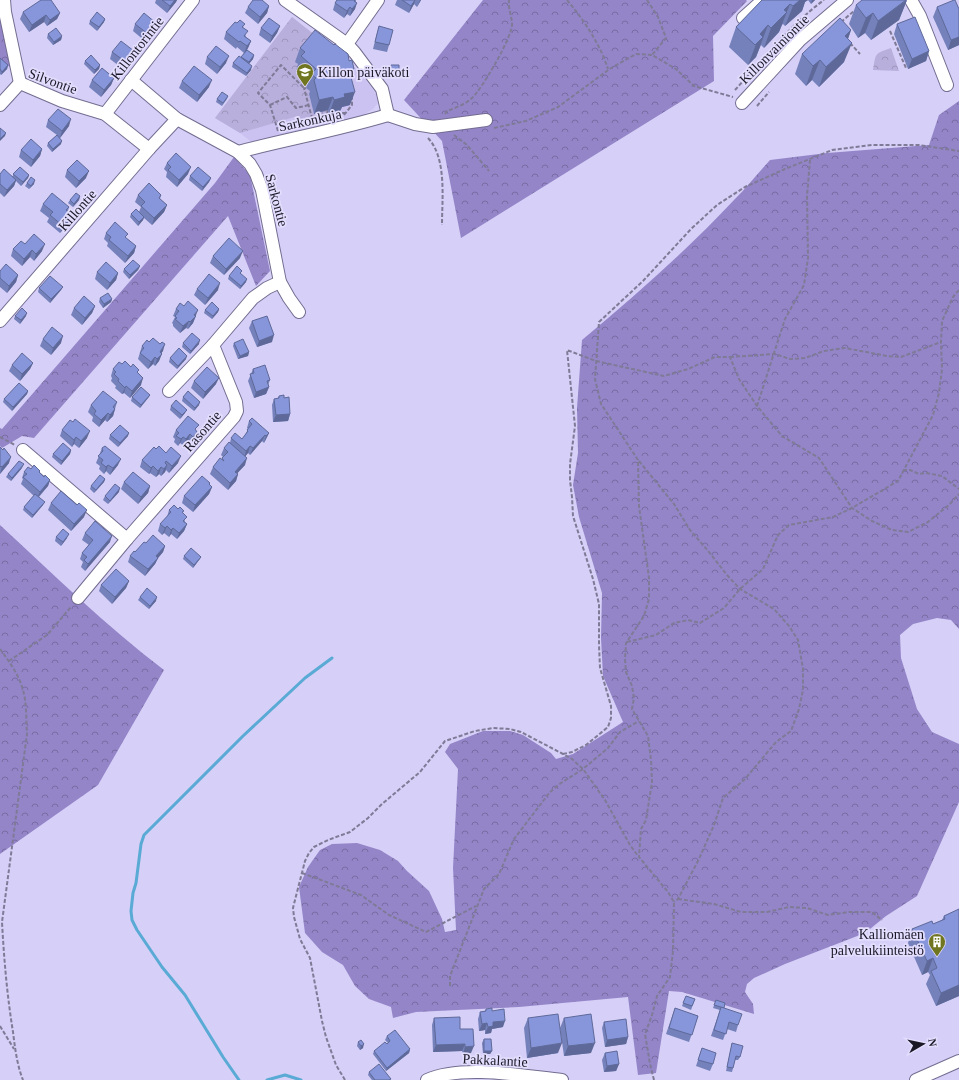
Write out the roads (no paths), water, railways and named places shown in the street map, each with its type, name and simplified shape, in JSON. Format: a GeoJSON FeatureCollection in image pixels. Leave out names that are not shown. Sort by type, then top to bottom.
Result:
{"type":"FeatureCollection","features":[{"type":"Feature","properties":{"kind":"street"},"geometry":{"type":"LineString","coordinates":[[4,0],[5,12],[20,83]]}},
{"type":"Feature","properties":{"kind":"street","name":"Killontorintie"},"geometry":{"type":"LineString","coordinates":[[105,114],[193,0]]}},
{"type":"Feature","properties":{"kind":"street"},"geometry":{"type":"LineString","coordinates":[[285,0],[347,44],[355,52],[382,89],[388,115],[414,124],[433,127],[490,124]]}},
{"type":"Feature","properties":{"kind":"street"},"geometry":{"type":"LineString","coordinates":[[333,55],[347,44],[378,0]]}},
{"type":"Feature","properties":{"kind":"street"},"geometry":{"type":"LineString","coordinates":[[742,18],[763,0]]}},
{"type":"Feature","properties":{"kind":"street","name":"Killonvainiontie"},"geometry":{"type":"LineString","coordinates":[[745,100],[800,40],[847,0]]}},
{"type":"Feature","properties":{"kind":"street"},"geometry":{"type":"LineString","coordinates":[[911,0],[920,16],[947,85]]}},
{"type":"Feature","properties":{"kind":"street","name":"Sarkontie"},"geometry":{"type":"LineString","coordinates":[[131,80],[177,119],[238,152],[250,164],[256,174],[262,190],[280,282],[299,312]]}},
{"type":"Feature","properties":{"kind":"street","name":"Silvontie"},"geometry":{"type":"LineString","coordinates":[[0,105],[20,83],[62,101],[105,114]]}},
{"type":"Feature","properties":{"kind":"street"},"geometry":{"type":"LineString","coordinates":[[105,114],[149,149]]}},
{"type":"Feature","properties":{"kind":"street","name":"Sarkonkuja"},"geometry":{"type":"LineString","coordinates":[[238,152],[281,141],[344,128],[388,115]]}},
{"type":"Feature","properties":{"kind":"street","name":"Killontie"},"geometry":{"type":"LineString","coordinates":[[0,321],[149,149],[177,119]]}},
{"type":"Feature","properties":{"kind":"street"},"geometry":{"type":"LineString","coordinates":[[169,391],[213,345],[253,298],[267,288],[280,282]]}},
{"type":"Feature","properties":{"kind":"street","name":"Rasontie"},"geometry":{"type":"LineString","coordinates":[[78,598],[127,538],[234,417],[237,410],[236,402],[213,345]]}},
{"type":"Feature","properties":{"kind":"street"},"geometry":{"type":"LineString","coordinates":[[23,450],[127,538]]}},
{"type":"Feature","properties":{"kind":"street"},"geometry":{"type":"LineString","coordinates":[[916,1080],[959,1061]]}},
{"type":"Feature","properties":{"kind":"street","name":"Pakkalantie"},"geometry":{"type":"LineString","coordinates":[[428,1080],[444,1074],[476,1072],[562,1080]]}},
{"type":"Feature","properties":{"kind":"waterway"},"geometry":{"type":"LineString","coordinates":[[239,1080],[185,995],[162,967],[132,920],[131,911],[133,893],[136,883],[141,844],[144,835],[243,736],[305,678],[332,658]]}},
{"type":"Feature","properties":{"kind":"waterway"},"geometry":{"type":"LineString","coordinates":[[267,1080],[285,1075],[301,1080]]}},
{"type":"Feature","properties":{"kind":"place","name":"Killon päiväkoti"},"geometry":{"type":"Point","coordinates":[305,87]}},
{"type":"Feature","properties":{"kind":"place","name":"Kalliomäen palvelukiinteistö"},"geometry":{"type":"Point","coordinates":[937,957]}}]}
